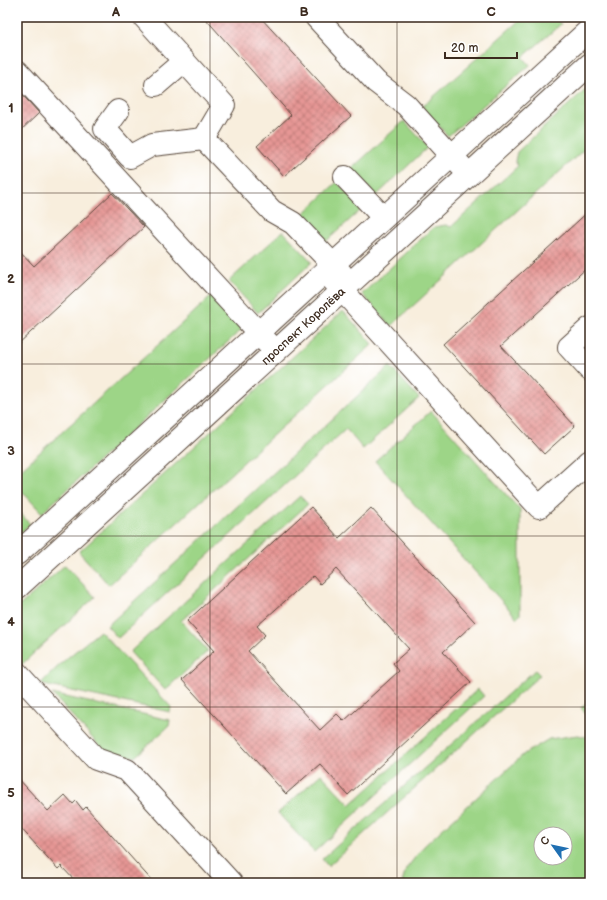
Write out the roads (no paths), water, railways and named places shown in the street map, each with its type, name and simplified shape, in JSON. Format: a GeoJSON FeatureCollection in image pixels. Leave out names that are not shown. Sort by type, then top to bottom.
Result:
{"type":"FeatureCollection","features":[{"type":"Feature","properties":{"kind":"street"},"geometry":{"type":"LineString","coordinates":[[144,17],[224,106],[204,139]]}},
{"type":"Feature","properties":{"kind":"street"},"geometry":{"type":"LineString","coordinates":[[316,17],[376,82],[406,105],[469,175]]}},
{"type":"Feature","properties":{"kind":"street"},"geometry":{"type":"LineString","coordinates":[[17,554],[590,29]]}},
{"type":"Feature","properties":{"kind":"street"},"geometry":{"type":"LineString","coordinates":[[156,85],[184,61]]}},
{"type":"Feature","properties":{"kind":"street","name":"проспект Королёва"},"geometry":{"type":"LineString","coordinates":[[17,588],[590,64]]}},
{"type":"Feature","properties":{"kind":"street"},"geometry":{"type":"LineString","coordinates":[[17,71],[276,352]]}},
{"type":"Feature","properties":{"kind":"street"},"geometry":{"type":"LineString","coordinates":[[118,112],[105,129],[130,157],[152,145],[204,139]]}},
{"type":"Feature","properties":{"kind":"street"},"geometry":{"type":"LineString","coordinates":[[204,139],[272,211],[293,223],[328,268],[540,507],[590,461]]}},
{"type":"Feature","properties":{"kind":"street"},"geometry":{"type":"LineString","coordinates":[[345,177],[383,218]]}},
{"type":"Feature","properties":{"kind":"street"},"geometry":{"type":"LineString","coordinates":[[590,328],[569,347],[590,370]]}},
{"type":"Feature","properties":{"kind":"street"},"geometry":{"type":"LineString","coordinates":[[17,673],[96,759],[127,770],[231,883]]}}]}
